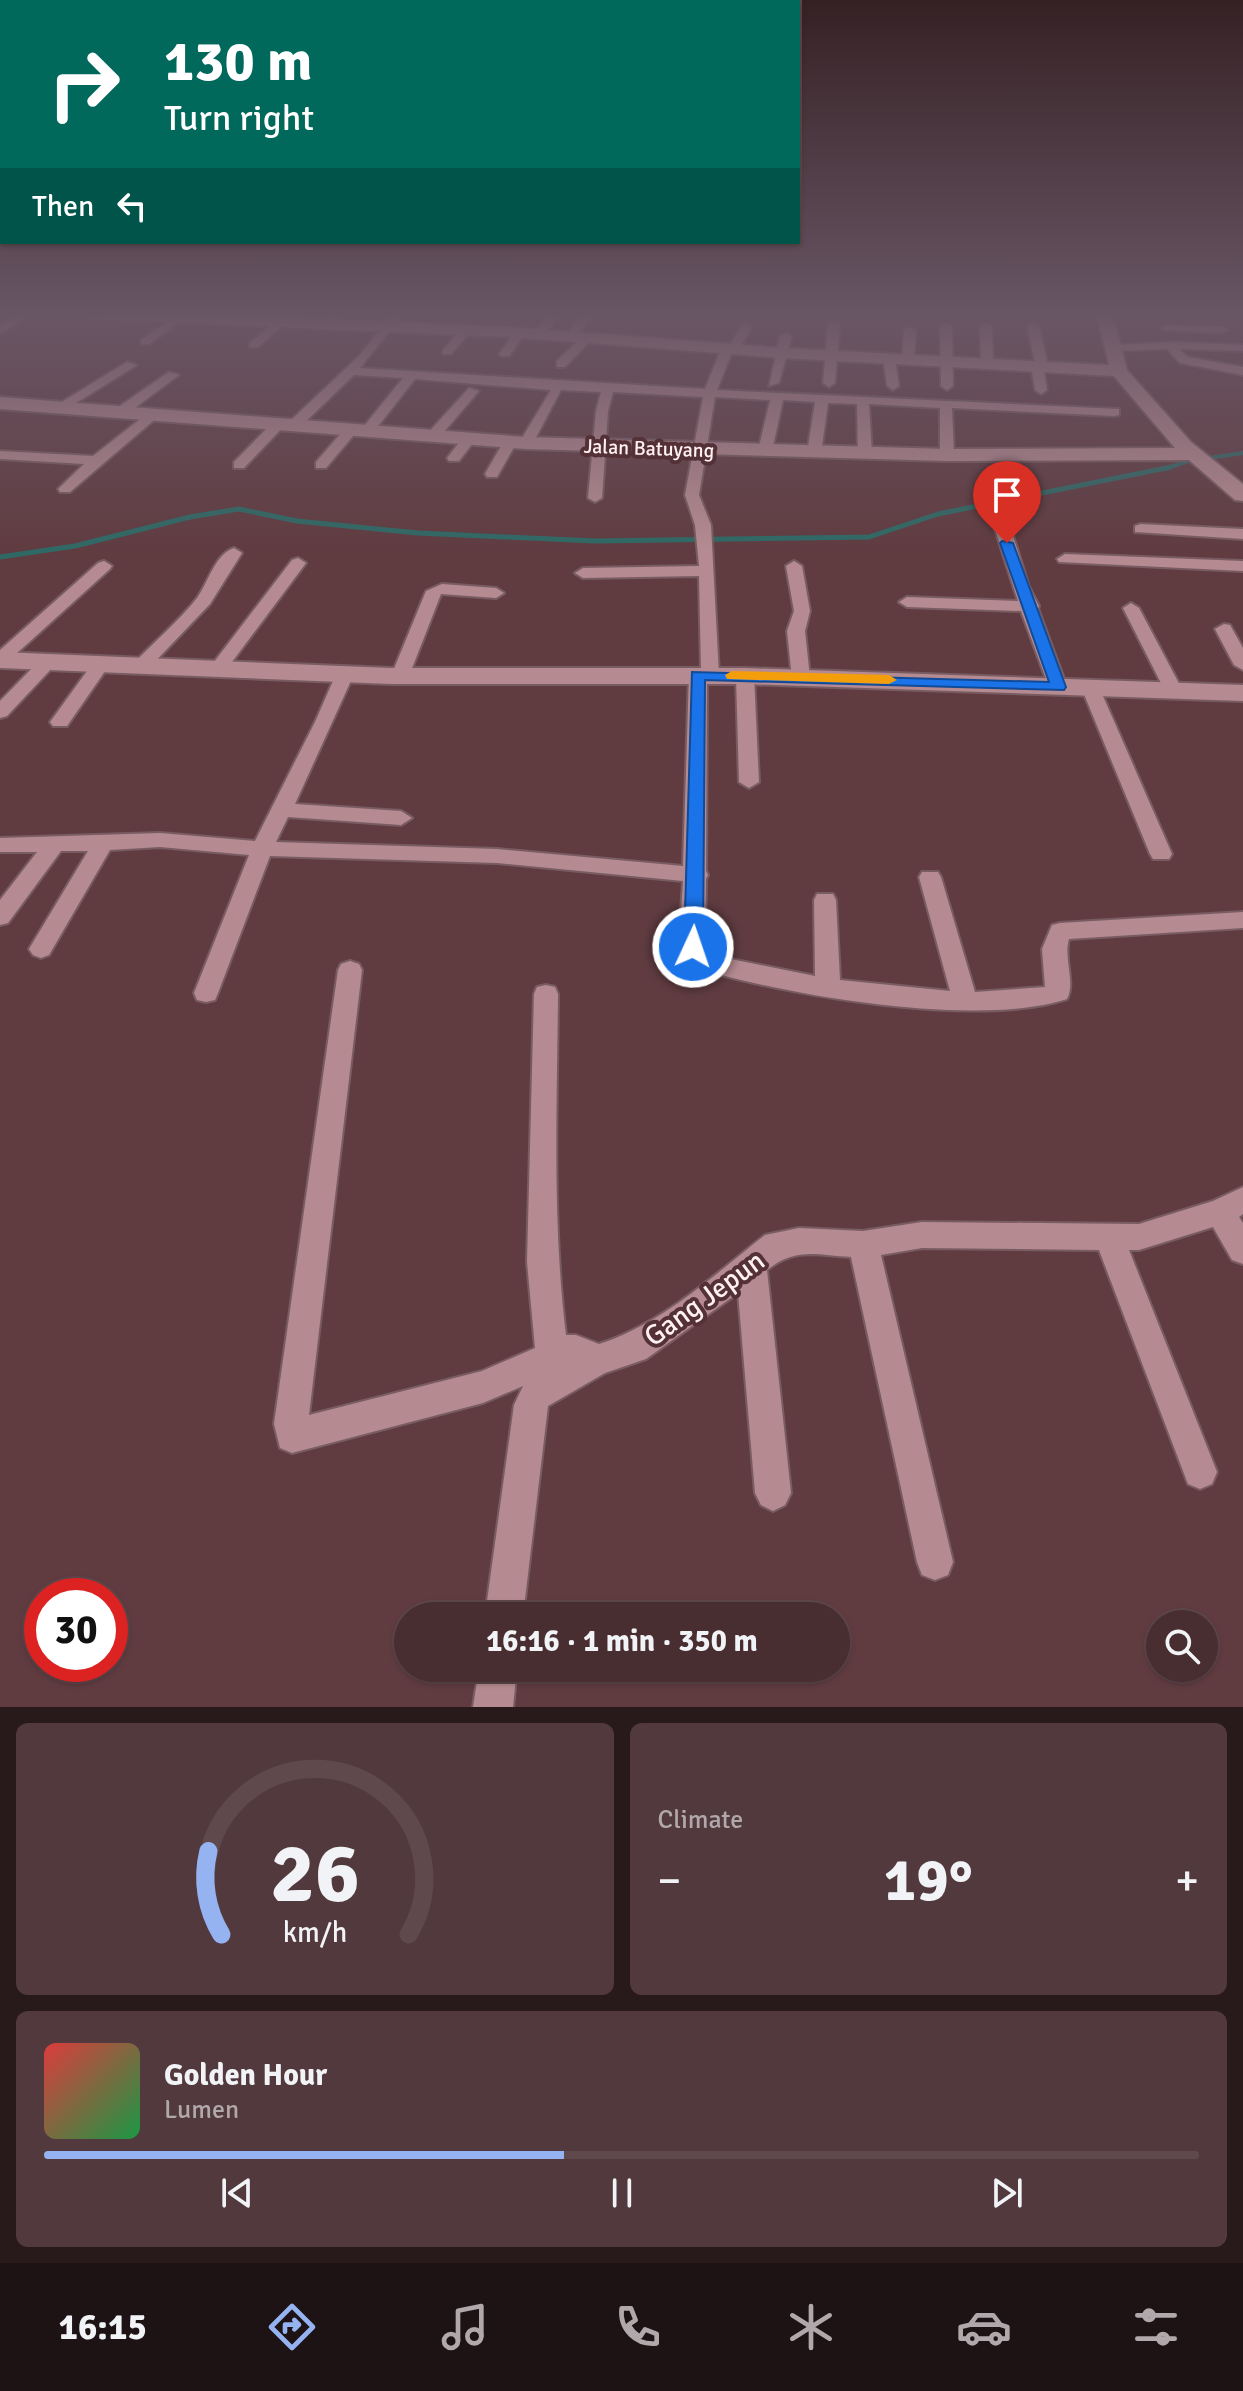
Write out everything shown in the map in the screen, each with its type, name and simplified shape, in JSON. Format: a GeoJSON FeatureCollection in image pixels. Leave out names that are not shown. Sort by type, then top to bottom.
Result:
{"type":"FeatureCollection","features":[{"type":"Feature","properties":{"kind":"street"},"geometry":{"type":"LineString","coordinates":[[58,408],[86,392]]}},
{"type":"Feature","properties":{"kind":"street"},"geometry":{"type":"LineString","coordinates":[[119,413],[149,392]]}},
{"type":"Feature","properties":{"kind":"street"},"geometry":{"type":"LineString","coordinates":[[239,465],[327,392]]}},
{"type":"Feature","properties":{"kind":"street"},"geometry":{"type":"LineString","coordinates":[[321,465],[396,392]]}},
{"type":"Feature","properties":{"kind":"street"},"geometry":{"type":"LineString","coordinates":[[432,437],[472,392]]}},
{"type":"Feature","properties":{"kind":"street"},"geometry":{"type":"LineString","coordinates":[[492,474],[556,392]]}},
{"type":"Feature","properties":{"kind":"street"},"geometry":{"type":"LineString","coordinates":[[595,498],[598,446],[607,392]]}},
{"type":"Feature","properties":{"kind":"street"},"geometry":{"type":"LineString","coordinates":[[701,392],[721,392]]}},
{"type":"Feature","properties":{"kind":"street"},"geometry":{"type":"LineString","coordinates":[[710,392],[692,495],[703,532],[707,571],[693,947],[701,958],[828,988],[965,1002],[1055,994],[1059,987],[1055,942],[1060,931],[1243,920]]}},
{"type":"Feature","properties":{"kind":"street"},"geometry":{"type":"LineString","coordinates":[[765,451],[775,392]]}},
{"type":"Feature","properties":{"kind":"street"},"geometry":{"type":"LineString","coordinates":[[784,392],[863,402],[1114,412]]}},
{"type":"Feature","properties":{"kind":"street"},"geometry":{"type":"LineString","coordinates":[[1138,392],[1196,456],[1242,493]]}},
{"type":"Feature","properties":{"kind":"street"},"geometry":{"type":"LineString","coordinates":[[814,453],[822,399]]}},
{"type":"Feature","properties":{"kind":"street"},"geometry":{"type":"LineString","coordinates":[[863,402],[865,454]]}},
{"type":"Feature","properties":{"kind":"street","name":"Jalan Batuyang"},"geometry":{"type":"LineString","coordinates":[[0,403],[432,437],[598,446],[865,454],[1196,456]]}},
{"type":"Feature","properties":{"kind":"street"},"geometry":{"type":"LineString","coordinates":[[946,406],[947,455]]}},
{"type":"Feature","properties":{"kind":"street"},"geometry":{"type":"LineString","coordinates":[[65,489],[96,460],[154,415]]}},
{"type":"Feature","properties":{"kind":"street"},"geometry":{"type":"LineString","coordinates":[[454,458],[469,439]]}},
{"type":"Feature","properties":{"kind":"street"},"geometry":{"type":"LineString","coordinates":[[0,455],[96,460]]}},
{"type":"Feature","properties":{"kind":"street"},"geometry":{"type":"LineString","coordinates":[[1002,526],[1011,561],[1031,606],[1058,687]]}},
{"type":"Feature","properties":{"kind":"street"},"geometry":{"type":"LineString","coordinates":[[1140,529],[1243,534]]}},
{"type":"Feature","properties":{"kind":"street"},"geometry":{"type":"LineString","coordinates":[[141,666],[204,600],[234,553]]}},
{"type":"Feature","properties":{"kind":"street"},"geometry":{"type":"LineString","coordinates":[[1065,559],[1243,566]]}},
{"type":"Feature","properties":{"kind":"street"},"geometry":{"type":"LineString","coordinates":[[217,670],[298,563]]}},
{"type":"Feature","properties":{"kind":"street"},"geometry":{"type":"LineString","coordinates":[[0,659],[104,566]]}},
{"type":"Feature","properties":{"kind":"street"},"geometry":{"type":"LineString","coordinates":[[794,566],[802,611],[796,631],[801,678]]}},
{"type":"Feature","properties":{"kind":"street"},"geometry":{"type":"LineString","coordinates":[[583,573],[707,571]]}},
{"type":"Feature","properties":{"kind":"street"},"geometry":{"type":"LineString","coordinates":[[400,676],[434,591],[496,593]]}},
{"type":"Feature","properties":{"kind":"street"},"geometry":{"type":"LineString","coordinates":[[907,602],[1031,606]]}},
{"type":"Feature","properties":{"kind":"street"},"geometry":{"type":"LineString","coordinates":[[1131,608],[1174,691]]}},
{"type":"Feature","properties":{"kind":"street"},"geometry":{"type":"LineString","coordinates":[[1224,629],[1243,665]]}},
{"type":"Feature","properties":{"kind":"street"},"geometry":{"type":"LineString","coordinates":[[0,659],[400,676],[704,675],[1243,693]]}},
{"type":"Feature","properties":{"kind":"street"},"geometry":{"type":"LineString","coordinates":[[0,712],[47,663]]}},
{"type":"Feature","properties":{"kind":"street"},"geometry":{"type":"LineString","coordinates":[[60,722],[101,664]]}},
{"type":"Feature","properties":{"kind":"street"},"geometry":{"type":"LineString","coordinates":[[206,993],[262,849],[345,674]]}},
{"type":"Feature","properties":{"kind":"street"},"geometry":{"type":"LineString","coordinates":[[745,676],[749,782]]}},
{"type":"Feature","properties":{"kind":"street"},"geometry":{"type":"LineString","coordinates":[[1090,687],[1161,854]]}},
{"type":"Feature","properties":{"kind":"street"},"geometry":{"type":"LineString","coordinates":[[281,810],[401,818]]}},
{"type":"Feature","properties":{"kind":"street"},"geometry":{"type":"LineString","coordinates":[[0,845],[160,840],[262,849],[497,856],[697,875]]}},
{"type":"Feature","properties":{"kind":"street"},"geometry":{"type":"LineString","coordinates":[[41,949],[103,844]]}},
{"type":"Feature","properties":{"kind":"street"},"geometry":{"type":"LineString","coordinates":[[0,917],[54,845]]}},
{"type":"Feature","properties":{"kind":"street"},"geometry":{"type":"LineString","coordinates":[[930,877],[965,1002]]}},
{"type":"Feature","properties":{"kind":"street"},"geometry":{"type":"LineString","coordinates":[[825,900],[828,988]]}},
{"type":"Feature","properties":{"kind":"street"},"geometry":{"type":"LineString","coordinates":[[350,970],[291,1424],[292,1436],[483,1387],[573,1349],[598,1360]]}},
{"type":"Feature","properties":{"kind":"street"},"geometry":{"type":"LineString","coordinates":[[546,994],[542,1262],[552,1356]]}},
{"type":"Feature","properties":{"kind":"street"},"geometry":{"type":"LineString","coordinates":[[1231,1206],[1243,1250]]}},
{"type":"Feature","properties":{"kind":"street","name":"Gang Jepun"},"geometry":{"type":"LineString","coordinates":[[506,1602],[531,1405],[536,1394],[598,1360],[635,1348],[690,1312],[776,1245],[799,1241],[863,1244],[922,1235],[1139,1237],[1165,1231],[1231,1206]]}},
{"type":"Feature","properties":{"kind":"street"},"geometry":{"type":"LineString","coordinates":[[1109,1237],[1200,1472]]}},
{"type":"Feature","properties":{"kind":"street"},"geometry":{"type":"LineString","coordinates":[[863,1244],[935,1562]]}},
{"type":"Feature","properties":{"kind":"street"},"geometry":{"type":"LineString","coordinates":[[751,1265],[773,1493]]}},
{"type":"Feature","properties":{"kind":"street"},"geometry":{"type":"LineString","coordinates":[[493,1707],[496,1682]]}},
{"type":"Feature","properties":{"kind":"waterway"},"geometry":{"type":"LineString","coordinates":[[1170,467],[1188,461],[1243,453]]}},
{"type":"Feature","properties":{"kind":"waterway"},"geometry":{"type":"LineString","coordinates":[[0,557],[75,546],[190,517],[239,509],[297,521],[418,533],[596,541],[869,537],[938,514],[1170,467]]}},
{"type":"Feature","properties":{"kind":"waterway"},"geometry":{"type":"LineString","coordinates":[[1165,469],[1170,467]]}},
{"type":"Feature","properties":{"kind":"slow traffic"},"geometry":{"type":"LineString","coordinates":[[732,675],[889,680]]}},
{"type":"Feature","properties":{"kind":"route"},"geometry":{"type":"LineString","coordinates":[[693,947],[697,875],[698,675],[1058,687],[1007,543]]}}]}
